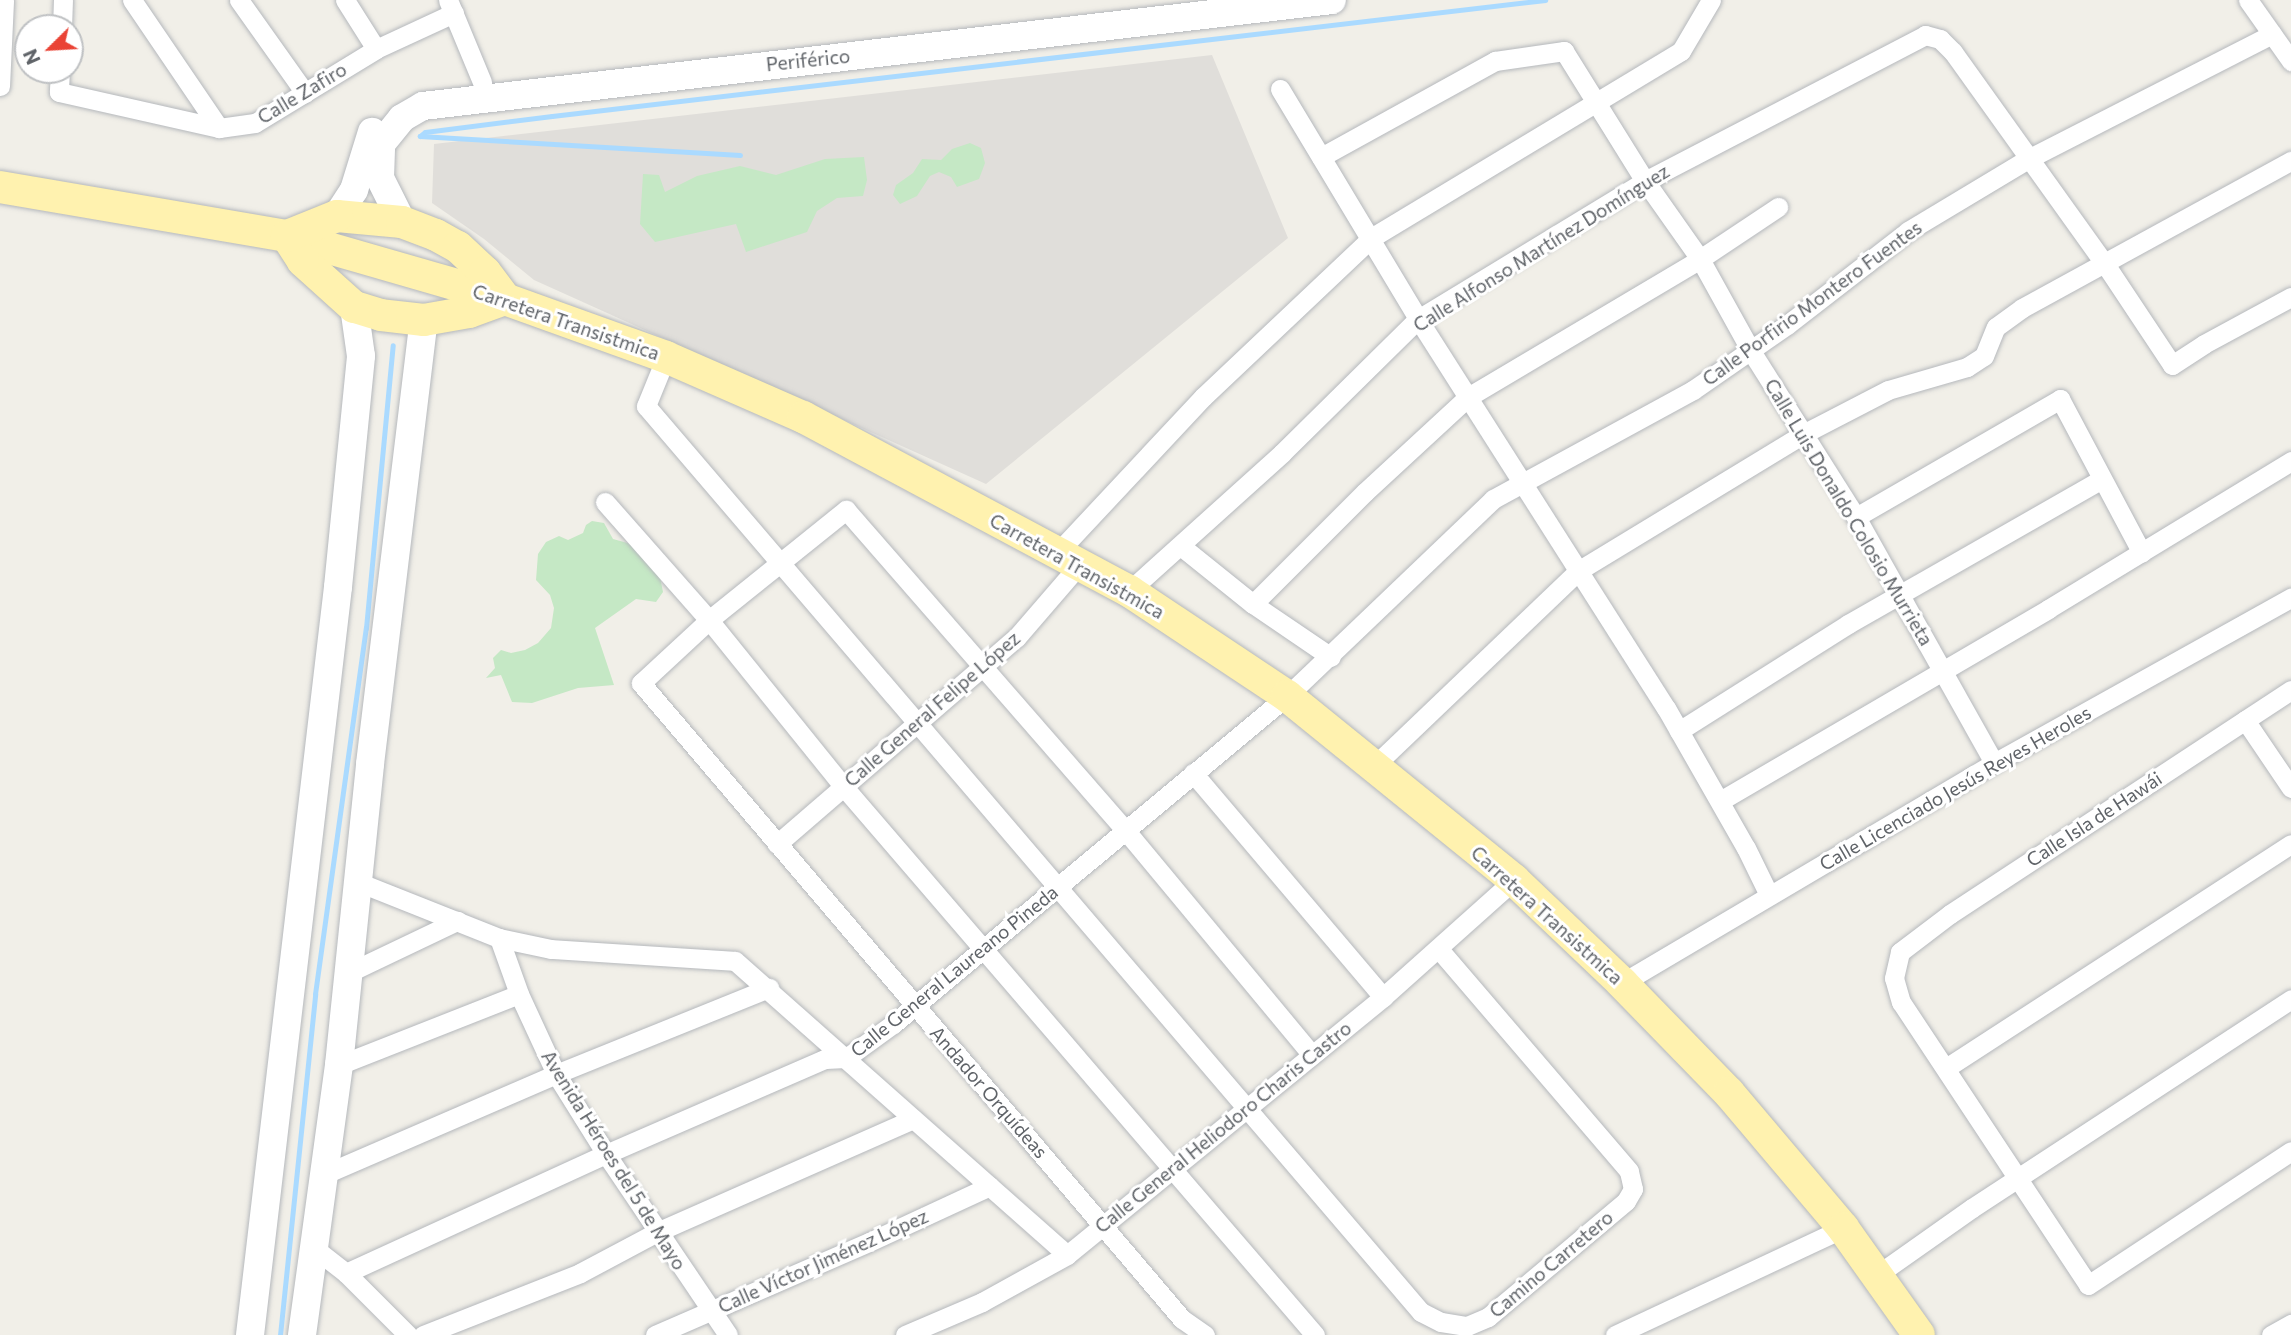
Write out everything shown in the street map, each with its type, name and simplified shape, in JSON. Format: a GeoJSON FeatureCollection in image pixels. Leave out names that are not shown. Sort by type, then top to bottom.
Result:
{"type":"FeatureCollection","features":[{"type":"Feature","properties":{"kind":"main road","name":"Carretera Transistmica"},"geometry":{"type":"LineString","coordinates":[[0,187],[287,236],[505,299],[666,357],[803,417],[1129,591],[1287,696],[1514,880],[1622,983],[1729,1093],[1843,1228],[1919,1335]]}},
{"type":"Feature","properties":{"kind":"main road"},"geometry":{"type":"LineString","coordinates":[[337,216],[402,222],[458,247],[485,272],[505,299],[469,312],[424,320],[381,315],[354,307],[303,261],[287,236],[337,216]]}},
{"type":"Feature","properties":{"kind":"street"},"geometry":{"type":"LineString","coordinates":[[0,86],[4,0]]}},
{"type":"Feature","properties":{"kind":"street"},"geometry":{"type":"LineString","coordinates":[[132,0],[219,128]]}},
{"type":"Feature","properties":{"kind":"street"},"geometry":{"type":"LineString","coordinates":[[239,0],[305,93]]}},
{"type":"Feature","properties":{"kind":"street"},"geometry":{"type":"LineString","coordinates":[[345,0],[376,49]]}},
{"type":"Feature","properties":{"kind":"street","name":"Periférico"},"geometry":{"type":"LineString","coordinates":[[1048,26],[1198,0]]}},
{"type":"Feature","properties":{"kind":"street","name":"Periférico"},"geometry":{"type":"LineString","coordinates":[[402,222],[380,178],[381,144],[404,96],[431,87],[1019,28],[1332,0]]}},
{"type":"Feature","properties":{"kind":"street","name":"Calle General Felipe López"},"geometry":{"type":"LineString","coordinates":[[777,844],[1016,638],[1068,559],[1203,397],[1371,238],[1681,51],[1711,0]]}},
{"type":"Feature","properties":{"kind":"street"},"geometry":{"type":"LineString","coordinates":[[2248,0],[2291,61]]}},
{"type":"Feature","properties":{"kind":"street"},"geometry":{"type":"LineString","coordinates":[[451,7],[482,82]]}},
{"type":"Feature","properties":{"kind":"street","name":"Calle Zafiro"},"geometry":{"type":"LineString","coordinates":[[59,84],[59,92],[219,128],[255,124],[376,49],[451,7]]}},
{"type":"Feature","properties":{"kind":"street","name":"Periférico"},"geometry":{"type":"LineString","coordinates":[[337,216],[354,190],[368,140],[379,117],[396,112],[504,95],[1019,28]]}},
{"type":"Feature","properties":{"kind":"street","name":"Calle Porfirio Montero Fuentes"},"geometry":{"type":"LineString","coordinates":[[1287,696],[1331,657],[1493,499],[1693,390],[1751,351],[1908,230],[2028,159],[2272,34]]}},
{"type":"Feature","properties":{"kind":"street","name":"Calle Alfonso Martínez Domínguez"},"geometry":{"type":"LineString","coordinates":[[1129,591],[1182,547],[1418,319],[1645,181],[1810,97],[1905,43],[1925,35],[1940,39],[1953,52],[2028,159]]}},
{"type":"Feature","properties":{"kind":"street","name":"Calle Luis Donaldo Colosio Murrieta"},"geometry":{"type":"LineString","coordinates":[[1321,157],[1495,61],[1564,51],[1645,181],[1700,259],[1751,351],[1856,517],[1994,763]]}},
{"type":"Feature","properties":{"kind":"street"},"geometry":{"type":"LineString","coordinates":[[1280,89],[1418,319],[1679,731],[1720,801],[1769,895]]}},
{"type":"Feature","properties":{"kind":"street"},"geometry":{"type":"LineString","coordinates":[[2028,159],[2105,264],[2172,365],[2291,297]]}},
{"type":"Feature","properties":{"kind":"street"},"geometry":{"type":"LineString","coordinates":[[1375,765],[1578,571],[1805,433],[1888,390],[1967,367],[1984,356],[1996,327],[2022,308],[2291,161]]}},
{"type":"Feature","properties":{"kind":"street"},"geometry":{"type":"LineString","coordinates":[[1253,604],[1365,492],[1468,397],[1700,259],[1778,207]]}},
{"type":"Feature","properties":{"kind":"street"},"geometry":{"type":"LineString","coordinates":[[250,1335],[340,573],[361,356],[354,307]]}},
{"type":"Feature","properties":{"kind":"street"},"geometry":{"type":"LineString","coordinates":[[302,1335],[339,1065],[424,320]]}},
{"type":"Feature","properties":{"kind":"street"},"geometry":{"type":"LineString","coordinates":[[666,357],[646,406],[1056,889],[1247,1108]]}},
{"type":"Feature","properties":{"kind":"street"},"geometry":{"type":"LineString","coordinates":[[1856,517],[2060,399],[2142,553]]}},
{"type":"Feature","properties":{"kind":"street"},"geometry":{"type":"LineString","coordinates":[[1720,801],[1944,671],[2291,461]]}},
{"type":"Feature","properties":{"kind":"street"},"geometry":{"type":"LineString","coordinates":[[1679,731],[1848,624],[2102,479]]}},
{"type":"Feature","properties":{"kind":"street"},"geometry":{"type":"LineString","coordinates":[[605,502],[709,620],[843,786],[1315,1335]]}},
{"type":"Feature","properties":{"kind":"street"},"geometry":{"type":"LineString","coordinates":[[709,620],[779,561],[846,510],[1126,831],[1311,1054]]}},
{"type":"Feature","properties":{"kind":"street"},"geometry":{"type":"LineString","coordinates":[[1182,547],[1253,604],[1331,657]]}},
{"type":"Feature","properties":{"kind":"street","name":"Calle Licenciado Jesús Reyes Heroles"},"geometry":{"type":"LineString","coordinates":[[1622,983],[1994,763],[2291,598]]}},
{"type":"Feature","properties":{"kind":"street","name":"Andador Orquídeas"},"geometry":{"type":"LineString","coordinates":[[709,620],[641,683],[1182,1319],[1200,1334]]}},
{"type":"Feature","properties":{"kind":"street","name":"Calle Isla de Hawái"},"geometry":{"type":"LineString","coordinates":[[1946,1068],[1901,1002],[1894,978],[1900,952],[1950,914],[2291,690]]}},
{"type":"Feature","properties":{"kind":"street","name":"Calle General Laureano Pineda"},"geometry":{"type":"LineString","coordinates":[[346,1273],[606,1154],[825,1059],[846,1058],[1056,889],[1287,696]]}},
{"type":"Feature","properties":{"kind":"street"},"geometry":{"type":"LineString","coordinates":[[2245,720],[2291,788]]}},
{"type":"Feature","properties":{"kind":"street"},"geometry":{"type":"LineString","coordinates":[[1193,773],[1383,997]]}},
{"type":"Feature","properties":{"kind":"street"},"geometry":{"type":"LineString","coordinates":[[2291,844],[1946,1068],[2088,1284],[2291,1151]]}},
{"type":"Feature","properties":{"kind":"street","name":"Calle General Heliodoro Charis Castro"},"geometry":{"type":"LineString","coordinates":[[905,1335],[982,1302],[1067,1255],[1383,997],[1514,880]]}},
{"type":"Feature","properties":{"kind":"street"},"geometry":{"type":"LineString","coordinates":[[358,882],[499,938],[551,949],[735,961],[769,988],[1067,1255]]}},
{"type":"Feature","properties":{"kind":"street"},"geometry":{"type":"LineString","coordinates":[[350,972],[457,921]]}},
{"type":"Feature","properties":{"kind":"street","name":"Avenida Héroes del 5 de Mayo"},"geometry":{"type":"LineString","coordinates":[[499,938],[519,994],[556,1074],[657,1232],[728,1335]]}},
{"type":"Feature","properties":{"kind":"street","name":"Camino Carretero"},"geometry":{"type":"LineString","coordinates":[[1247,1108],[1420,1312],[1441,1322],[1467,1326],[1488,1317],[1626,1201],[1633,1189],[1629,1171],[1439,949]]}},
{"type":"Feature","properties":{"kind":"street"},"geometry":{"type":"LineString","coordinates":[[325,1174],[556,1074],[769,988]]}},
{"type":"Feature","properties":{"kind":"street"},"geometry":{"type":"LineString","coordinates":[[339,1065],[519,994]]}},
{"type":"Feature","properties":{"kind":"street"},"geometry":{"type":"LineString","coordinates":[[1877,1275],[2018,1178],[2291,999]]}},
{"type":"Feature","properties":{"kind":"street"},"geometry":{"type":"LineString","coordinates":[[423,1335],[580,1273],[657,1232],[913,1119]]}},
{"type":"Feature","properties":{"kind":"street","name":"Calle Víctor Jiménez López"},"geometry":{"type":"LineString","coordinates":[[656,1335],[990,1186]]}},
{"type":"Feature","properties":{"kind":"street"},"geometry":{"type":"LineString","coordinates":[[1615,1335],[1843,1228]]}},
{"type":"Feature","properties":{"kind":"street"},"geometry":{"type":"LineString","coordinates":[[314,1248],[346,1273],[408,1335]]}},
{"type":"Feature","properties":{"kind":"street"},"geometry":{"type":"LineString","coordinates":[[2271,1335],[2291,1324]]}},
{"type":"Feature","properties":{"kind":"shaded area"},"geometry":{"type":"Polygon","coordinates":[[[1212,55],[1288,238],[986,484],[534,280],[484,239],[432,203],[434,144],[1212,55]]]}},
{"type":"Feature","properties":{"kind":"green space"},"geometry":{"type":"Polygon","coordinates":[[[970,143],[981,148],[985,163],[979,179],[957,187],[951,177],[939,172],[930,176],[917,196],[900,204],[893,195],[896,185],[913,173],[922,159],[941,160],[952,149],[970,143]]]}},
{"type":"Feature","properties":{"kind":"green space"},"geometry":{"type":"Polygon","coordinates":[[[864,157],[867,180],[863,196],[837,198],[817,211],[807,232],[746,252],[736,224],[655,242],[640,224],[643,174],[659,175],[665,192],[697,176],[740,166],[776,175],[825,159],[864,157]]]}},
{"type":"Feature","properties":{"kind":"green space"},"geometry":{"type":"Polygon","coordinates":[[[592,521],[604,523],[613,539],[631,544],[659,572],[663,592],[656,602],[636,599],[595,628],[614,685],[578,688],[532,703],[512,702],[501,675],[486,678],[495,668],[493,658],[501,650],[511,653],[525,650],[538,643],[551,628],[554,608],[550,595],[536,580],[538,554],[546,542],[559,536],[568,540],[583,533],[586,525],[592,521]]]}},
{"type":"Feature","properties":{"kind":"waterway"},"geometry":{"type":"LineString","coordinates":[[740,155],[420,136],[425,132],[552,116],[1545,0]]}},
{"type":"Feature","properties":{"kind":"waterway"},"geometry":{"type":"LineString","coordinates":[[280,1335],[315,994],[366,628],[393,345]]}}]}
